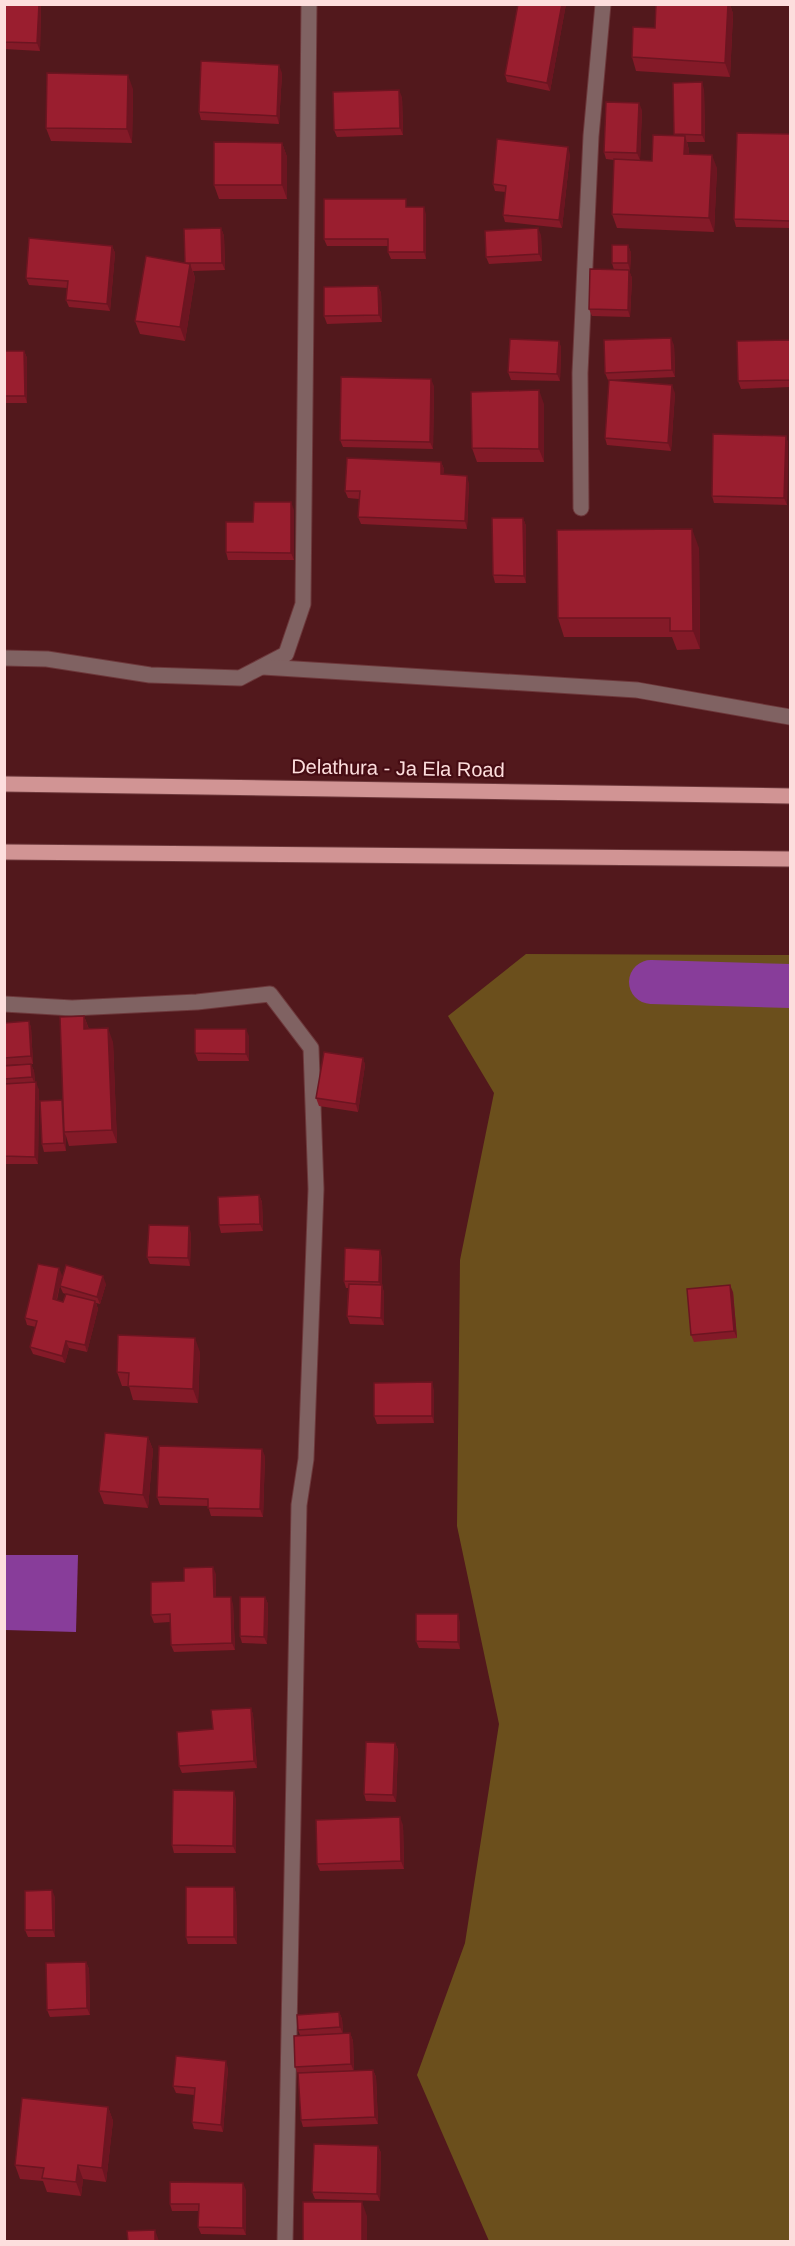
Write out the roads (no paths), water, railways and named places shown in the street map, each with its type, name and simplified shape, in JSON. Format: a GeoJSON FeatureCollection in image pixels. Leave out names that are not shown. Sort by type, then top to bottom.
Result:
{"type":"FeatureCollection","features":[{"type":"Feature","properties":{"kind":"main road","name":"Delathura - Ja Ela Road"},"geometry":{"type":"LineString","coordinates":[[4,784],[790,796]]}},
{"type":"Feature","properties":{"kind":"main road"},"geometry":{"type":"LineString","coordinates":[[4,852],[790,859]]}},
{"type":"Feature","properties":{"kind":"street"},"geometry":{"type":"LineString","coordinates":[[4,658],[47,659],[150,675],[240,678],[286,654],[303,604],[309,4]]}},
{"type":"Feature","properties":{"kind":"street"},"geometry":{"type":"LineString","coordinates":[[581,508],[580,373],[591,136],[603,4]]}},
{"type":"Feature","properties":{"kind":"street"},"geometry":{"type":"LineString","coordinates":[[261,667],[637,690],[790,717]]}},
{"type":"Feature","properties":{"kind":"street"},"geometry":{"type":"LineString","coordinates":[[4,1004],[72,1008],[197,1002],[270,994],[310,1048],[316,1189],[306,1459],[298,1505],[285,2241]]}},
{"type":"Feature","properties":{"kind":"waterway"},"geometry":{"type":"LineString","coordinates":[[651,982],[790,986]]}}]}
